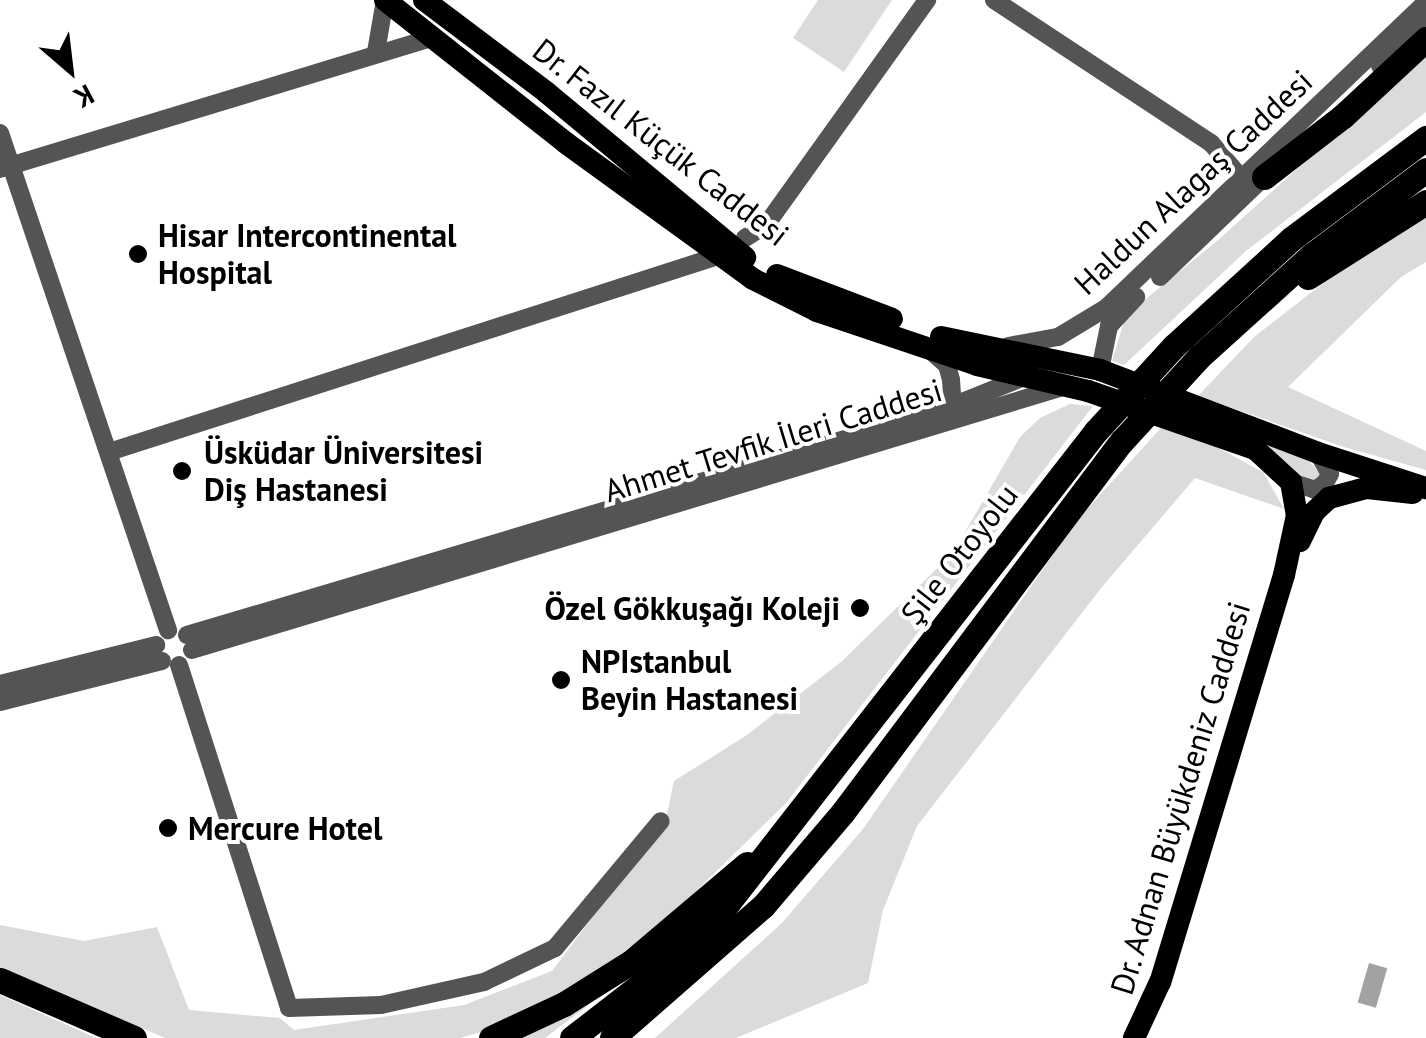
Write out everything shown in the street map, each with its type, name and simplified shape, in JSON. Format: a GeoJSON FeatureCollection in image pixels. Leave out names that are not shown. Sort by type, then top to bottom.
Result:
{"type":"FeatureCollection","features":[{"type":"Feature","properties":{"kind":"highway"},"geometry":{"type":"LineString","coordinates":[[1254,178],[1343,116],[1426,39]]}},
{"type":"Feature","properties":{"kind":"highway","name":"Şile Otoyolu"},"geometry":{"type":"LineString","coordinates":[[572,1038],[648,978],[724,908],[1096,432],[1174,346],[1291,239],[1422,139]]}},
{"type":"Feature","properties":{"kind":"highway","name":"Şile Otoyolu"},"geometry":{"type":"LineString","coordinates":[[612,1038],[763,906],[843,812],[1122,441],[1199,357],[1312,255],[1426,170]]}},
{"type":"Feature","properties":{"kind":"highway"},"geometry":{"type":"LineString","coordinates":[[1199,357],[1345,252],[1426,202]]}},
{"type":"Feature","properties":{"kind":"highway"},"geometry":{"type":"LineString","coordinates":[[491,1038],[564,1004],[631,962],[783,837]]}},
{"type":"Feature","properties":{"kind":"highway"},"geometry":{"type":"LineString","coordinates":[[635,1038],[655,1021],[684,979]]}},
{"type":"Feature","properties":{"kind":"highway"},"geometry":{"type":"LineString","coordinates":[[0,980],[134,1038]]}},
{"type":"Feature","properties":{"kind":"main road","name":"Dr. Fazıl Küçük Caddesi"},"geometry":{"type":"LineString","coordinates":[[385,0],[718,256],[800,304],[1064,386]]}},
{"type":"Feature","properties":{"kind":"main road","name":"Dr. Fazıl Küçük Caddesi"},"geometry":{"type":"LineString","coordinates":[[425,1],[606,140],[739,254],[809,290],[971,346],[1100,370]]}},
{"type":"Feature","properties":{"kind":"main road"},"geometry":{"type":"LineString","coordinates":[[1024,376],[1100,370],[1426,492]]}},
{"type":"Feature","properties":{"kind":"main road"},"geometry":{"type":"LineString","coordinates":[[1064,386],[1255,449],[1291,482]]}},
{"type":"Feature","properties":{"kind":"main road","name":"Dr. Adnan Büyükdeniz Caddesi"},"geometry":{"type":"LineString","coordinates":[[1134,1038],[1160,982],[1284,575],[1297,514],[1291,482]]}},
{"type":"Feature","properties":{"kind":"main road","name":"Dr. Adnan Büyükdeniz Caddesi"},"geometry":{"type":"LineString","coordinates":[[1284,575],[1314,512],[1330,498],[1367,488],[1426,492]]}},
{"type":"Feature","properties":{"kind":"street"},"geometry":{"type":"LineString","coordinates":[[376,52],[385,0]]}},
{"type":"Feature","properties":{"kind":"street"},"geometry":{"type":"LineString","coordinates":[[745,238],[766,225],[928,0]]}},
{"type":"Feature","properties":{"kind":"street"},"geometry":{"type":"LineString","coordinates":[[994,0],[1211,143],[1254,178]]}},
{"type":"Feature","properties":{"kind":"street","name":"Dr. Fazıl Küçük Caddesi"},"geometry":{"type":"LineString","coordinates":[[411,21],[425,1]]}},
{"type":"Feature","properties":{"kind":"street","name":"Haldun Alagaş Caddesi"},"geometry":{"type":"LineString","coordinates":[[1100,370],[1109,326],[1120,312],[1426,2]]}},
{"type":"Feature","properties":{"kind":"street"},"geometry":{"type":"LineString","coordinates":[[376,52],[411,21]]}},
{"type":"Feature","properties":{"kind":"street","name":"Haldun Alagaş Caddesi"},"geometry":{"type":"LineString","coordinates":[[971,346],[1022,346],[1058,337],[1083,324],[1147,273],[1426,21]]}},
{"type":"Feature","properties":{"kind":"street"},"geometry":{"type":"LineString","coordinates":[[6,166],[432,38]]}},
{"type":"Feature","properties":{"kind":"street"},"geometry":{"type":"LineString","coordinates":[[0,133],[6,166],[108,452],[166,650],[289,1008],[381,1005],[466,986],[555,948],[661,822]]}},
{"type":"Feature","properties":{"kind":"street"},"geometry":{"type":"LineString","coordinates":[[108,452],[718,256]]}},
{"type":"Feature","properties":{"kind":"street"},"geometry":{"type":"LineString","coordinates":[[909,418],[943,404],[952,395],[946,366],[922,344]]}},
{"type":"Feature","properties":{"kind":"street","name":"Ahmet Tevfik İleri Caddesi"},"geometry":{"type":"LineString","coordinates":[[190,642],[961,404],[1024,376]]}},
{"type":"Feature","properties":{"kind":"street","name":"Ahmet Tevfik İleri Caddesi"},"geometry":{"type":"LineString","coordinates":[[190,642],[1064,386]]}},
{"type":"Feature","properties":{"kind":"street"},"geometry":{"type":"LineString","coordinates":[[1291,482],[1316,490],[1325,484],[1330,474],[1318,453]]}},
{"type":"Feature","properties":{"kind":"street"},"geometry":{"type":"LineString","coordinates":[[0,702],[190,642]]}},
{"type":"Feature","properties":{"kind":"street"},"geometry":{"type":"LineString","coordinates":[[0,684],[190,642]]}},
{"type":"Feature","properties":{"kind":"shaded area"},"geometry":{"type":"Polygon","coordinates":[[[818,0],[892,0],[844,72],[793,38],[818,0]]]}},
{"type":"Feature","properties":{"kind":"shaded area"},"geometry":{"type":"Polygon","coordinates":[[[1426,53],[1426,112],[1246,251],[1124,365],[1112,361],[1126,315],[1217,241],[1426,53]]]}},
{"type":"Feature","properties":{"kind":"shaded area"},"geometry":{"type":"Polygon","coordinates":[[[1426,217],[1426,262],[1401,277],[1288,387],[1426,451],[1426,470],[1344,447],[1198,396],[1254,337],[1357,257],[1426,217]]]}},
{"type":"Feature","properties":{"kind":"shaded area"},"geometry":{"type":"Polygon","coordinates":[[[1070,404],[1093,406],[786,803],[682,905],[579,988],[505,1025],[460,1038],[165,1038],[0,968],[0,925],[84,941],[157,927],[189,1010],[280,1018],[294,1030],[464,1005],[552,971],[666,819],[674,781],[747,735],[841,662],[953,553],[1020,437],[1040,418],[1070,404]]]}},
{"type":"Feature","properties":{"kind":"shaded area"},"geometry":{"type":"Polygon","coordinates":[[[1161,428],[1211,444],[1263,472],[1284,509],[1195,478],[1102,587],[917,826],[883,910],[868,983],[736,1038],[655,1038],[782,923],[863,829],[1077,520],[1161,428]]]}},
{"type":"Feature","properties":{"kind":"shaded area"},"geometry":{"type":"Polygon","coordinates":[[[1255,441],[1307,459],[1321,474],[1318,481],[1306,483],[1255,441]]]}},
{"type":"Feature","properties":{"kind":"shaded area"},"geometry":{"type":"Polygon","coordinates":[[[1369,963],[1387,968],[1376,1008],[1358,1002],[1369,963]]]}},
{"type":"Feature","properties":{"kind":"shaded area"},"geometry":{"type":"Polygon","coordinates":[[[636,969],[545,1038],[517,1038],[636,969]]]}},
{"type":"Feature","properties":{"kind":"shaded area"},"geometry":{"type":"Polygon","coordinates":[[[0,995],[96,1038],[0,1038],[0,995]]]}},
{"type":"Feature","properties":{"kind":"place","name":"Hisar Intercontinental Hospital"},"geometry":{"type":"Point","coordinates":[138,254]}},
{"type":"Feature","properties":{"kind":"place","name":"Üsküdar Üniversitesi Diş Hastanesi"},"geometry":{"type":"Point","coordinates":[182,471]}},
{"type":"Feature","properties":{"kind":"place","name":"Özel Gökkuşağı Koleji"},"geometry":{"type":"Point","coordinates":[860,608]}},
{"type":"Feature","properties":{"kind":"place","name":"NPIstanbul Beyin Hastanesi"},"geometry":{"type":"Point","coordinates":[561,680]}},
{"type":"Feature","properties":{"kind":"place","name":"Mercure Hotel"},"geometry":{"type":"Point","coordinates":[168,828]}}]}
